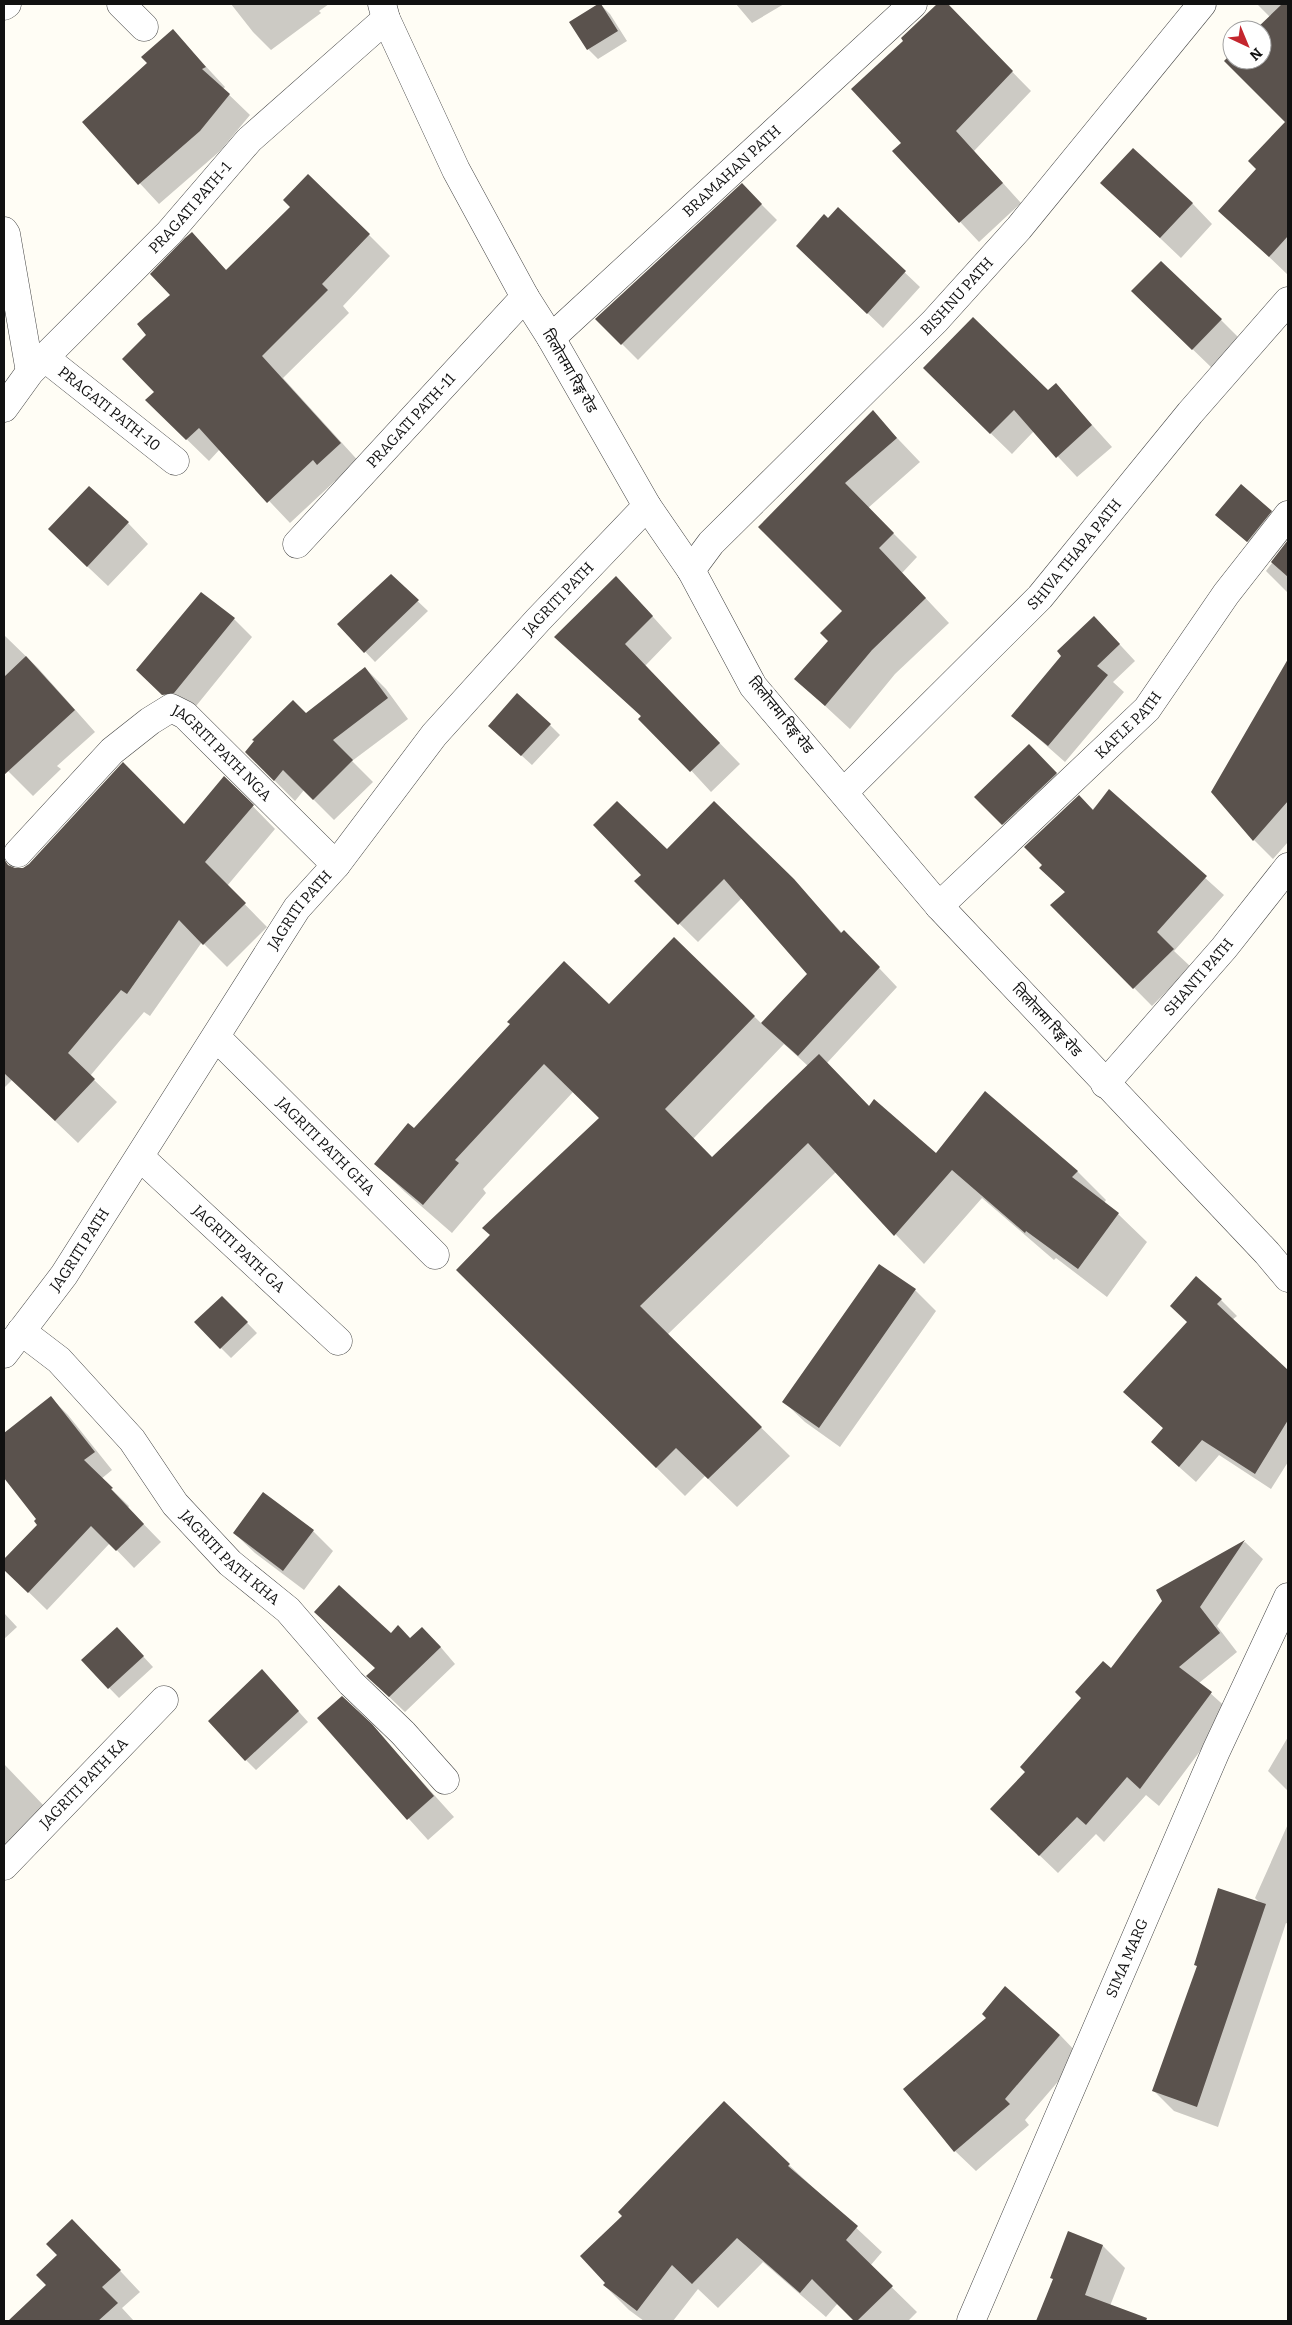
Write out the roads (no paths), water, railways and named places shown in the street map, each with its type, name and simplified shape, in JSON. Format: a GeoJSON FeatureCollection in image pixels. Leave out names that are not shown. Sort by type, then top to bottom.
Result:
{"type":"FeatureCollection","features":[{"type":"Feature","properties":{"kind":"street"},"geometry":{"type":"LineString","coordinates":[[121,4],[144,27]]}},
{"type":"Feature","properties":{"kind":"street","name":"BRAMAHAN PATH"},"geometry":{"type":"LineString","coordinates":[[552,338],[913,4]]}},
{"type":"Feature","properties":{"kind":"street","name":"BISHNU PATH"},"geometry":{"type":"LineString","coordinates":[[691,570],[711,543],[935,321],[1020,228],[1202,4]]}},
{"type":"Feature","properties":{"kind":"street","name":"तिलोत्तमा रिङ्ग रोड"},"geometry":{"type":"LineString","coordinates":[[384,11],[456,170],[525,297],[552,338],[647,506],[691,570],[753,686],[939,906],[1105,1084],[1268,1253],[1288,1278]]}},
{"type":"Feature","properties":{"kind":"street","name":"PRAGATI PATH-1"},"geometry":{"type":"LineString","coordinates":[[4,408],[38,365],[169,233],[249,140],[384,11]]}},
{"type":"Feature","properties":{"kind":"street"},"geometry":{"type":"LineString","coordinates":[[4,231],[38,365]]}},
{"type":"Feature","properties":{"kind":"street","name":"PRAGATI PATH-11"},"geometry":{"type":"LineString","coordinates":[[297,544],[525,297]]}},
{"type":"Feature","properties":{"kind":"street","name":"SHIVA THAPA PATH"},"geometry":{"type":"LineString","coordinates":[[844,792],[1040,597],[1190,413],[1288,301]]}},
{"type":"Feature","properties":{"kind":"street","name":"PRAGATI PATH-10"},"geometry":{"type":"LineString","coordinates":[[38,365],[175,461]]}},
{"type":"Feature","properties":{"kind":"street","name":"JAGRITI PATH"},"geometry":{"type":"LineString","coordinates":[[4,1354],[64,1275],[297,908],[336,865],[434,735],[538,620],[647,506]]}},
{"type":"Feature","properties":{"kind":"street","name":"KAFLE PATH"},"geometry":{"type":"LineString","coordinates":[[939,906],[1147,709],[1226,594],[1288,516]]}},
{"type":"Feature","properties":{"kind":"street","name":"JAGRITI PATH NGA"},"geometry":{"type":"LineString","coordinates":[[18,853],[112,751],[150,721],[171,708],[185,714],[336,865]]}},
{"type":"Feature","properties":{"kind":"street","name":"SHANTI PATH"},"geometry":{"type":"LineString","coordinates":[[1105,1084],[1224,948],[1288,867]]}},
{"type":"Feature","properties":{"kind":"street","name":"JAGRITI PATH GHA"},"geometry":{"type":"LineString","coordinates":[[216,1037],[435,1255]]}},
{"type":"Feature","properties":{"kind":"street","name":"JAGRITI PATH GA"},"geometry":{"type":"LineString","coordinates":[[140,1157],[338,1341]]}},
{"type":"Feature","properties":{"kind":"street","name":"JAGRITI PATH KHA"},"geometry":{"type":"LineString","coordinates":[[21,1331],[59,1360],[132,1440],[175,1504],[230,1563],[288,1610],[351,1683],[403,1732],[445,1780]]}},
{"type":"Feature","properties":{"kind":"street","name":"SIMA MARG"},"geometry":{"type":"LineString","coordinates":[[971,2321],[1216,1751],[1288,1597]]}},
{"type":"Feature","properties":{"kind":"street","name":"JAGRITI PATH KA"},"geometry":{"type":"LineString","coordinates":[[4,1866],[164,1700]]}}]}
